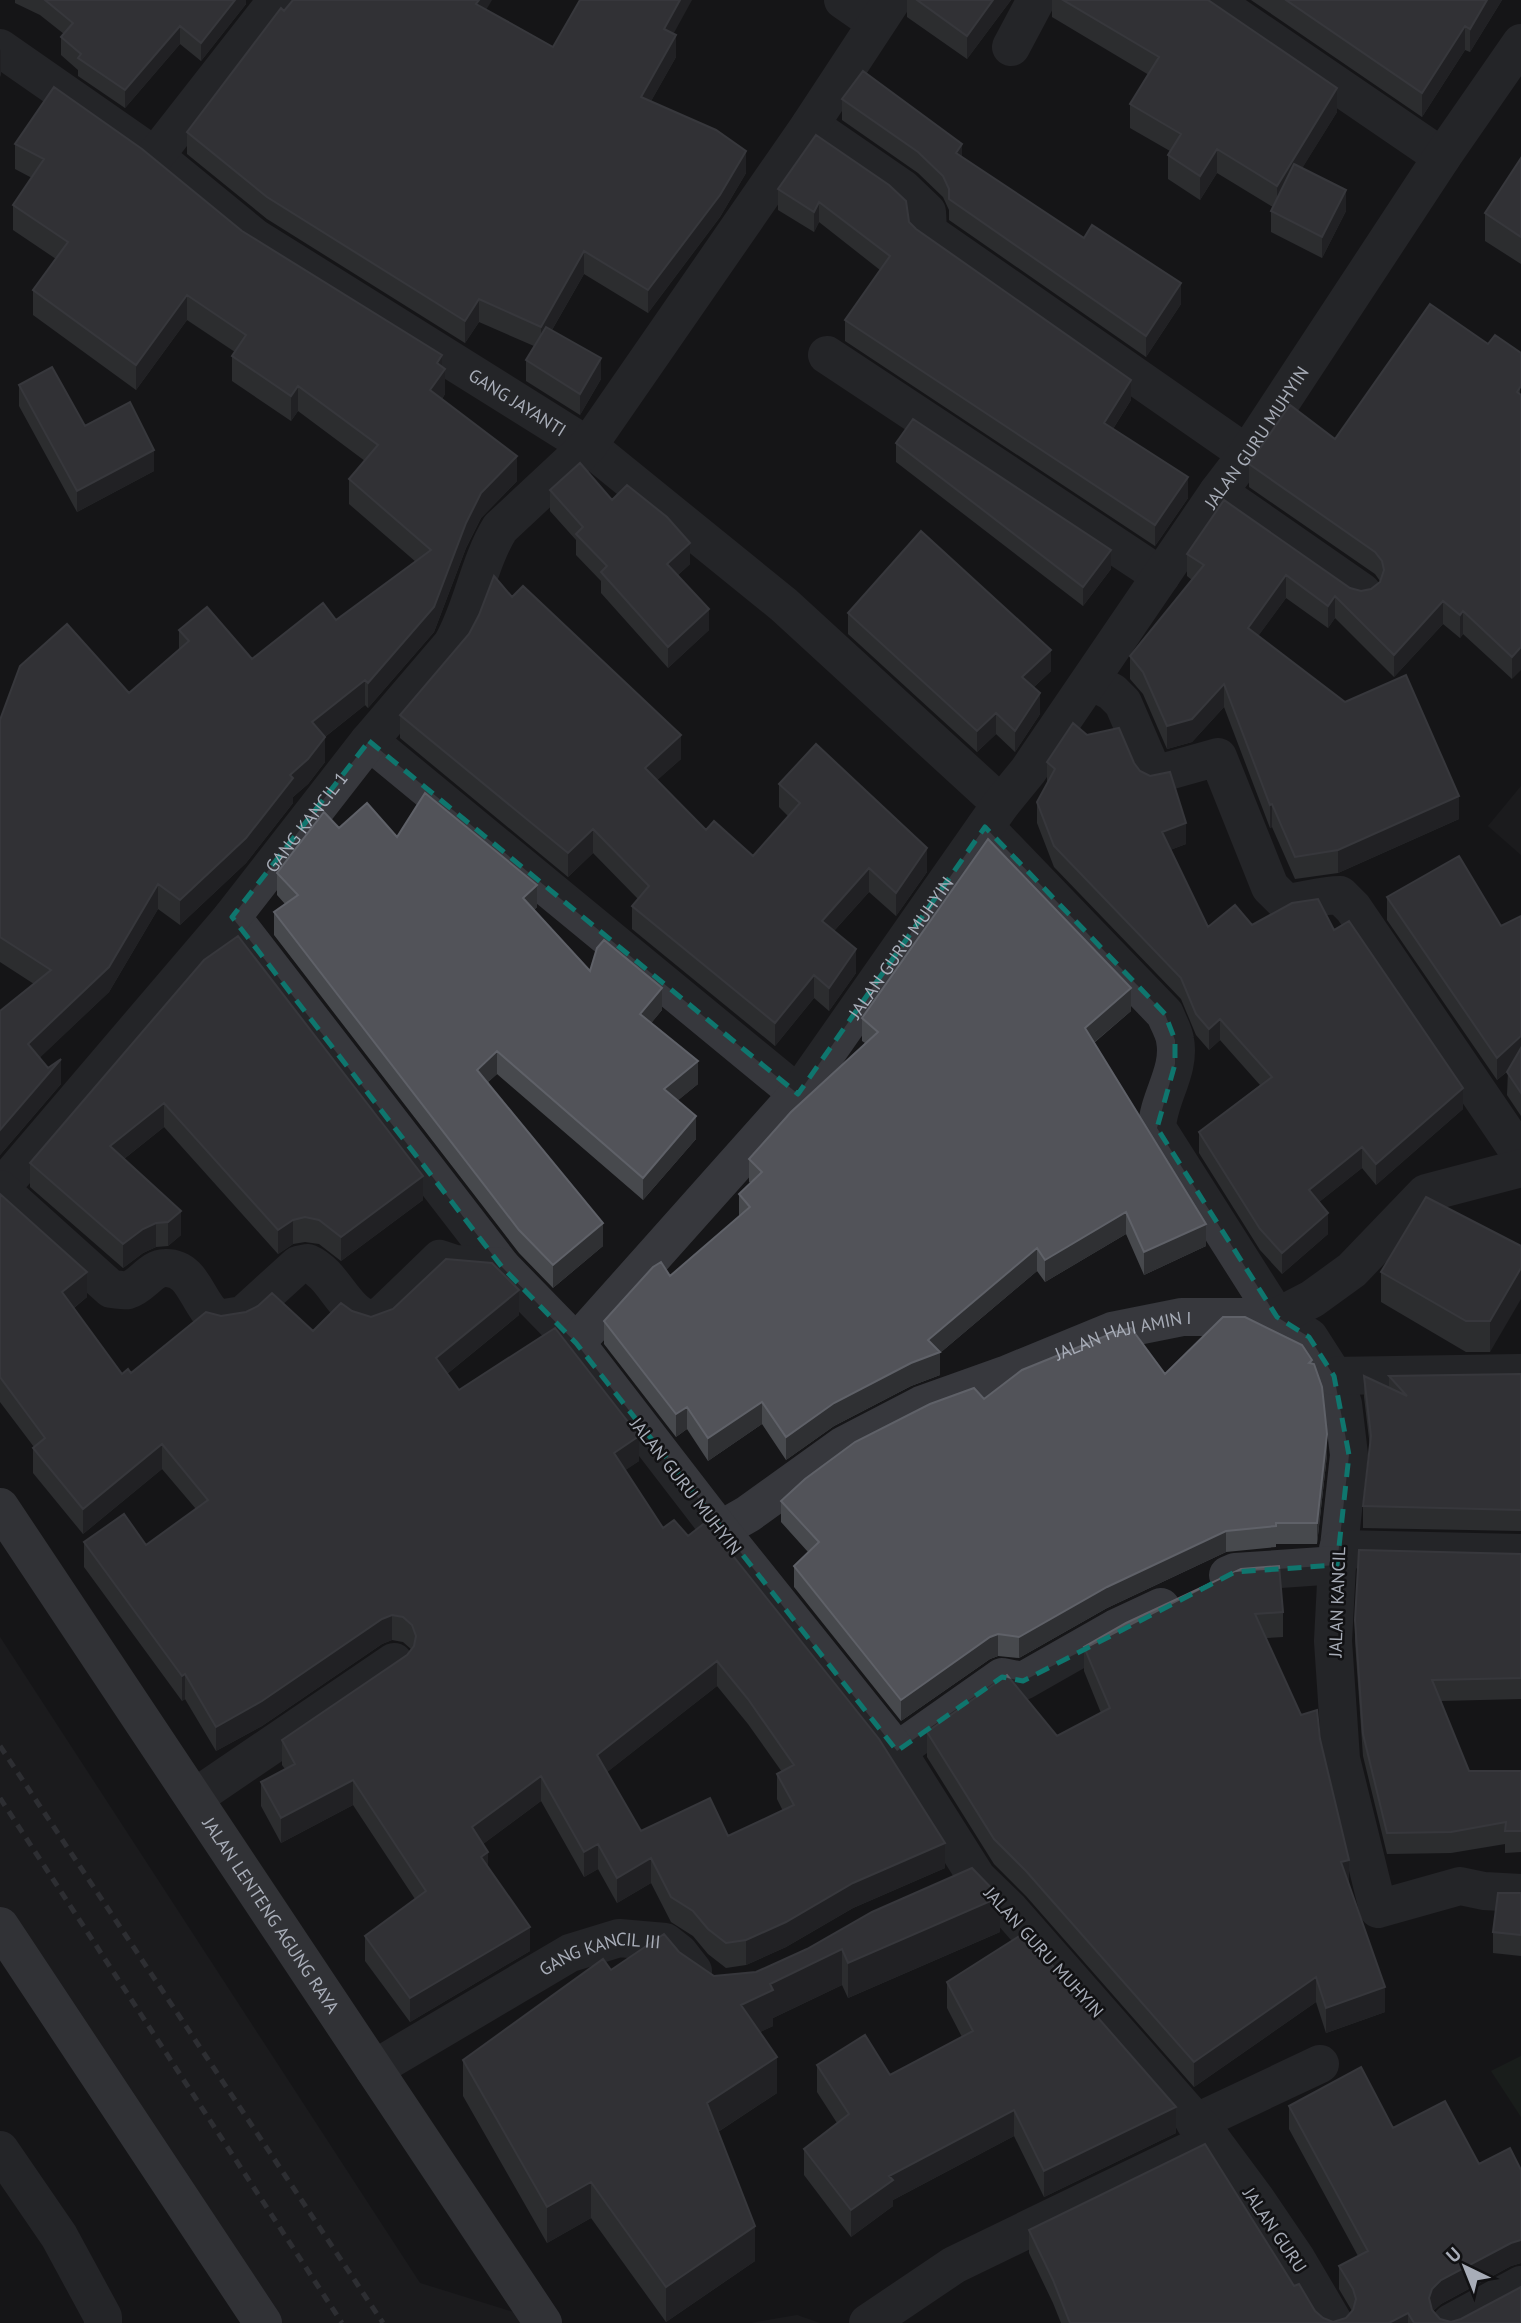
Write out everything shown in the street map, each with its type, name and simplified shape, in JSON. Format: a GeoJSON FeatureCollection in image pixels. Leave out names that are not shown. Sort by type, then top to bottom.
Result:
{"type":"FeatureCollection","features":[{"type":"Feature","properties":{"kind":"main road","name":"JALAN LENTENG AGUNG RAYA"},"geometry":{"type":"LineString","coordinates":[[0,1507],[543,2323]]}},
{"type":"Feature","properties":{"kind":"main road"},"geometry":{"type":"LineString","coordinates":[[0,1926],[263,2323]]}},
{"type":"Feature","properties":{"kind":"street"},"geometry":{"type":"LineString","coordinates":[[155,156],[277,0]]}},
{"type":"Feature","properties":{"kind":"street"},"geometry":{"type":"LineString","coordinates":[[843,0],[884,11]]}},
{"type":"Feature","properties":{"kind":"street"},"geometry":{"type":"LineString","coordinates":[[1011,47],[1036,0]]}},
{"type":"Feature","properties":{"kind":"street"},"geometry":{"type":"LineString","coordinates":[[1213,0],[1442,157]]}},
{"type":"Feature","properties":{"kind":"street","name":"GANG KANCIL 1"},"geometry":{"type":"LineString","coordinates":[[0,1189],[232,917],[369,741],[452,644],[460,629],[490,544],[500,528],[588,446],[810,125],[884,11]]}},
{"type":"Feature","properties":{"kind":"street","name":"JALAN GURU MUHYIN"},"geometry":{"type":"LineString","coordinates":[[1204,2132],[1010,1910],[964,1884],[897,1751],[720,1531],[576,1343],[798,1094],[1091,681],[1218,492],[1247,454],[1442,157],[1521,43]]}},
{"type":"Feature","properties":{"kind":"street","name":"GANG JAYANTI"},"geometry":{"type":"LineString","coordinates":[[0,48],[155,156],[254,237],[588,446],[784,605],[993,816]]}},
{"type":"Feature","properties":{"kind":"street"},"geometry":{"type":"LineString","coordinates":[[810,125],[903,189],[927,212],[928,232],[1247,454]]}},
{"type":"Feature","properties":{"kind":"street"},"geometry":{"type":"LineString","coordinates":[[827,355],[1161,576]]}},
{"type":"Feature","properties":{"kind":"street"},"geometry":{"type":"LineString","coordinates":[[1218,492],[1362,592]]}},
{"type":"Feature","properties":{"kind":"street"},"geometry":{"type":"LineString","coordinates":[[1091,681],[1112,692],[1124,703],[1154,775],[1218,757],[1270,887],[1286,903],[1310,901],[1325,895],[1340,895],[1353,908],[1521,1155]]}},
{"type":"Feature","properties":{"kind":"street"},"geometry":{"type":"LineString","coordinates":[[369,741],[798,1094]]}},
{"type":"Feature","properties":{"kind":"street"},"geometry":{"type":"LineString","coordinates":[[993,816],[1165,1014],[1175,1040],[1175,1064],[1158,1113],[1157,1128],[1277,1317]]}},
{"type":"Feature","properties":{"kind":"street"},"geometry":{"type":"LineString","coordinates":[[232,917],[502,1267],[576,1343]]}},
{"type":"Feature","properties":{"kind":"street","name":"JALAN HAJI AMIN I"},"geometry":{"type":"LineString","coordinates":[[720,1531],[844,1445],[921,1405],[1005,1375],[1112,1331],[1182,1317],[1277,1317],[1312,1299],[1352,1270],[1426,1194],[1521,1168]]}},
{"type":"Feature","properties":{"kind":"street"},"geometry":{"type":"LineString","coordinates":[[0,1189],[111,1289],[128,1290],[161,1268],[173,1268],[187,1275],[211,1315],[218,1319],[243,1315],[298,1265],[309,1262],[320,1268],[359,1317],[371,1320],[383,1314],[440,1259],[455,1264],[502,1267]]}},
{"type":"Feature","properties":{"kind":"street","name":"JALAN KANCIL"},"geometry":{"type":"LineString","coordinates":[[1277,1317],[1308,1337],[1334,1376],[1343,1404],[1349,1455],[1337,1557],[1333,1641],[1341,1759],[1378,1909],[1460,1886],[1484,1891],[1521,1893]]}},
{"type":"Feature","properties":{"kind":"street"},"geometry":{"type":"LineString","coordinates":[[1334,1376],[1521,1373]]}},
{"type":"Feature","properties":{"kind":"street"},"geometry":{"type":"LineString","coordinates":[[897,1751],[1002,1677],[1023,1681],[1116,1628],[1235,1572],[1337,1557],[1521,1553]]}},
{"type":"Feature","properties":{"kind":"street"},"geometry":{"type":"LineString","coordinates":[[194,1798],[394,1662]]}},
{"type":"Feature","properties":{"kind":"street","name":"GANG KANCIL III"},"geometry":{"type":"LineString","coordinates":[[374,2069],[570,1953],[619,1938],[665,1942],[679,1953],[692,1970],[720,1991]]}},
{"type":"Feature","properties":{"kind":"street"},"geometry":{"type":"LineString","coordinates":[[868,2323],[954,2265],[1204,2132],[1320,2064]]}},
{"type":"Feature","properties":{"kind":"street","name":"JALAN GURU"},"geometry":{"type":"LineString","coordinates":[[1204,2132],[1255,2198],[1297,2260],[1334,2323]]}},
{"type":"Feature","properties":{"kind":"street"},"geometry":{"type":"LineString","coordinates":[[0,2150],[59,2236],[103,2316],[103,2323]]}},
{"type":"Feature","properties":{"kind":"street"},"geometry":{"type":"LineString","coordinates":[[1451,2323],[1521,2285]]}},
{"type":"Feature","properties":{"kind":"highlighted area"},"geometry":{"type":"Polygon","coordinates":[[[369,741],[798,1094],[985,827],[1165,1014],[1175,1040],[1175,1064],[1157,1128],[1277,1317],[1309,1337],[1334,1376],[1349,1455],[1337,1565],[1235,1572],[1023,1681],[1002,1677],[897,1751],[576,1343],[502,1267],[232,917],[369,741]]]}},
{"type":"Feature","properties":{"kind":"shaded area"},"geometry":{"type":"Polygon","coordinates":[[[1521,786],[1521,855],[1488,826],[1521,786]]]}},
{"type":"Feature","properties":{"kind":"shaded area"},"geometry":{"type":"Polygon","coordinates":[[[0,1637],[420,2283],[549,2323],[269,2323],[0,1911],[0,1637]]]}},
{"type":"Feature","properties":{"kind":"shaded area"},"geometry":{"type":"Polygon","coordinates":[[[1521,2056],[1521,2117],[1491,2071],[1521,2056]]]}},
{"type":"Feature","properties":{"kind":"shaded area"},"geometry":{"type":"Polygon","coordinates":[[[797,2315],[820,2323],[751,2323],[797,2315]]]}},
{"type":"Feature","properties":{"kind":"building"},"geometry":{"type":"Polygon","coordinates":[[[45,0],[235,0],[201,43],[180,26],[125,90],[78,58],[81,54],[61,37],[73,23],[45,0]]]}},
{"type":"Feature","properties":{"kind":"building"},"geometry":{"type":"Polygon","coordinates":[[[293,0],[479,0],[476,4],[553,47],[580,0],[680,0],[664,29],[676,35],[641,97],[716,130],[746,151],[720,195],[648,290],[584,251],[541,327],[479,299],[465,321],[267,197],[187,132],[281,8],[284,11],[293,0]]]}},
{"type":"Feature","properties":{"kind":"building"},"geometry":{"type":"Polygon","coordinates":[[[917,0],[993,0],[967,36],[917,0]]]}},
{"type":"Feature","properties":{"kind":"building"},"geometry":{"type":"Polygon","coordinates":[[[1063,0],[1208,0],[1337,88],[1277,186],[1217,149],[1200,176],[1168,155],[1181,134],[1130,104],[1159,57],[1063,0]]]}},
{"type":"Feature","properties":{"kind":"building"},"geometry":{"type":"Polygon","coordinates":[[[1286,0],[1487,0],[1470,29],[1465,26],[1422,93],[1286,0]]]}},
{"type":"Feature","properties":{"kind":"building"},"geometry":{"type":"Polygon","coordinates":[[[863,71],[962,144],[956,153],[1084,238],[1092,225],[1181,283],[1146,336],[949,199],[949,189],[943,176],[918,152],[842,99],[863,71]]]}},
{"type":"Feature","properties":{"kind":"building"},"geometry":{"type":"Polygon","coordinates":[[[54,87],[142,149],[242,231],[442,355],[437,363],[445,369],[430,390],[517,456],[481,493],[466,523],[434,607],[368,683],[365,680],[312,722],[325,737],[308,759],[290,775],[293,778],[246,838],[180,900],[158,884],[109,967],[28,1044],[48,1068],[61,1059],[0,1130],[0,1011],[51,970],[0,937],[0,720],[20,666],[67,624],[129,693],[189,641],[179,630],[207,607],[252,659],[323,603],[336,620],[431,550],[349,479],[378,445],[298,386],[291,396],[232,356],[246,335],[187,295],[136,365],[33,290],[68,242],[13,205],[44,159],[15,144],[54,87]]]}},
{"type":"Feature","properties":{"kind":"building"},"geometry":{"type":"Polygon","coordinates":[[[816,135],[889,185],[906,201],[909,222],[916,229],[1131,380],[1104,423],[1188,477],[1155,525],[845,320],[890,256],[819,202],[814,212],[778,189],[816,135]]]}},
{"type":"Feature","properties":{"kind":"building"},"geometry":{"type":"Polygon","coordinates":[[[1521,158],[1521,237],[1485,213],[1521,158]]]}},
{"type":"Feature","properties":{"kind":"building"},"geometry":{"type":"Polygon","coordinates":[[[1294,164],[1346,190],[1322,237],[1271,211],[1294,164]]]}},
{"type":"Feature","properties":{"kind":"building"},"geometry":{"type":"Polygon","coordinates":[[[1430,304],[1488,344],[1495,335],[1521,353],[1521,386],[1517,392],[1521,395],[1521,647],[1512,657],[1463,611],[1460,615],[1443,601],[1394,655],[1335,596],[1328,606],[1286,575],[1248,628],[1345,702],[1406,675],[1459,796],[1338,850],[1295,857],[1272,804],[1270,805],[1224,684],[1192,719],[1167,726],[1143,672],[1130,656],[1204,565],[1187,554],[1224,500],[1350,588],[1361,591],[1371,589],[1380,582],[1384,570],[1382,561],[1375,552],[1249,464],[1290,405],[1335,439],[1430,304]]]}},
{"type":"Feature","properties":{"kind":"building"},"geometry":{"type":"Polygon","coordinates":[[[546,327],[601,358],[580,394],[526,360],[546,327]]]}},
{"type":"Feature","properties":{"kind":"building"},"geometry":{"type":"Polygon","coordinates":[[[52,367],[85,426],[130,402],[154,450],[77,491],[19,385],[52,367]]]}},
{"type":"Feature","properties":{"kind":"building"},"geometry":{"type":"Polygon","coordinates":[[[913,419],[1111,550],[1083,587],[896,443],[913,419]]]}},
{"type":"Feature","properties":{"kind":"building"},"geometry":{"type":"Polygon","coordinates":[[[580,463],[612,500],[627,485],[667,517],[690,543],[667,564],[709,609],[668,647],[601,572],[607,566],[576,534],[583,527],[550,490],[580,463]]]}},
{"type":"Feature","properties":{"kind":"building"},"geometry":{"type":"Polygon","coordinates":[[[921,531],[1051,650],[1022,677],[1040,693],[1015,731],[996,713],[977,731],[848,613],[921,531]]]}},
{"type":"Feature","properties":{"kind":"building"},"geometry":{"type":"Polygon","coordinates":[[[494,576],[512,597],[523,586],[681,735],[645,768],[706,830],[714,821],[753,856],[800,803],[779,784],[816,744],[927,848],[896,893],[869,868],[822,921],[856,949],[829,988],[814,975],[775,1023],[632,906],[649,886],[593,829],[568,853],[400,715],[469,634],[494,576]]]}},
{"type":"Feature","properties":{"kind":"building"},"geometry":{"type":"Polygon","coordinates":[[[1073,723],[1087,735],[1119,728],[1140,771],[1150,776],[1170,772],[1186,823],[1162,832],[1208,927],[1235,905],[1252,925],[1292,903],[1318,899],[1334,930],[1349,921],[1463,1088],[1376,1164],[1362,1147],[1309,1190],[1328,1213],[1282,1253],[1260,1229],[1199,1132],[1272,1077],[1220,1019],[1209,1029],[1196,1014],[1181,978],[1054,846],[1037,802],[1055,769],[1047,762],[1073,723]]]}},
{"type":"Feature","properties":{"kind":"building"},"geometry":{"type":"Polygon","coordinates":[[[425,793],[537,885],[523,898],[590,971],[597,948],[604,940],[662,988],[640,1014],[698,1061],[664,1089],[696,1116],[643,1178],[497,1051],[477,1070],[603,1223],[553,1265],[519,1230],[274,912],[298,895],[277,873],[324,812],[339,828],[367,803],[397,837],[425,793]]]}},
{"type":"Feature","properties":{"kind":"building"},"geometry":{"type":"Polygon","coordinates":[[[988,839],[1131,988],[1085,1028],[1206,1224],[1144,1252],[1126,1212],[1045,1260],[1037,1248],[928,1340],[940,1352],[911,1363],[834,1403],[786,1437],[762,1402],[708,1438],[687,1407],[676,1414],[604,1321],[653,1267],[661,1262],[670,1276],[750,1207],[739,1194],[762,1172],[749,1159],[791,1112],[878,1032],[862,1018],[988,839]]]}},
{"type":"Feature","properties":{"kind":"building"},"geometry":{"type":"Polygon","coordinates":[[[1459,856],[1501,926],[1521,916],[1521,1036],[1497,1058],[1387,897],[1459,856]]]}},
{"type":"Feature","properties":{"kind":"building"},"geometry":{"type":"Polygon","coordinates":[[[238,936],[423,1176],[341,1237],[319,1220],[305,1217],[293,1220],[278,1230],[164,1103],[110,1146],[181,1211],[168,1222],[156,1223],[143,1229],[123,1244],[30,1163],[204,960],[238,936]]]}},
{"type":"Feature","properties":{"kind":"building"},"geometry":{"type":"Polygon","coordinates":[[[1521,1048],[1521,1093],[1507,1072],[1521,1048]]]}},
{"type":"Feature","properties":{"kind":"building"},"geometry":{"type":"Polygon","coordinates":[[[0,1194],[87,1272],[62,1292],[122,1374],[128,1369],[131,1373],[206,1312],[221,1316],[246,1312],[258,1306],[272,1293],[313,1331],[341,1303],[352,1311],[371,1317],[393,1309],[446,1259],[492,1263],[519,1290],[436,1358],[459,1390],[555,1328],[639,1436],[614,1453],[663,1528],[674,1520],[688,1536],[706,1522],[879,1739],[945,1843],[853,1883],[786,1922],[746,1940],[726,1943],[708,1929],[693,1911],[671,1897],[651,1858],[617,1878],[598,1844],[584,1852],[541,1776],[472,1827],[488,1852],[481,1857],[530,1927],[410,1998],[365,1936],[426,1891],[353,1780],[281,1818],[261,1782],[295,1764],[282,1740],[407,1655],[414,1646],[416,1636],[412,1625],[403,1617],[392,1615],[382,1619],[262,1701],[216,1727],[185,1674],[182,1676],[84,1542],[124,1514],[146,1545],[208,1500],[162,1444],[83,1509],[33,1448],[45,1438],[0,1377],[0,1194]],[[717,1661],[597,1755],[641,1831],[710,1798],[728,1836],[794,1805],[777,1774],[794,1765],[748,1699],[717,1661]]]}},
{"type":"Feature","properties":{"kind":"building"},"geometry":{"type":"Polygon","coordinates":[[[1426,1197],[1521,1246],[1521,1268],[1490,1321],[1466,1321],[1381,1272],[1426,1197]]]}},
{"type":"Feature","properties":{"kind":"building"},"geometry":{"type":"Polygon","coordinates":[[[1223,1317],[1245,1317],[1302,1345],[1312,1360],[1309,1363],[1314,1364],[1322,1387],[1327,1434],[1317,1523],[1276,1523],[1276,1526],[1226,1531],[1107,1587],[1019,1637],[998,1634],[990,1637],[901,1700],[794,1566],[819,1542],[781,1501],[805,1479],[855,1442],[930,1404],[974,1388],[984,1399],[1022,1370],[1131,1328],[1165,1374],[1223,1317]]]}},
{"type":"Feature","properties":{"kind":"building"},"geometry":{"type":"Polygon","coordinates":[[[1521,1374],[1521,1510],[1363,1506],[1371,1436],[1364,1376],[1407,1396],[1389,1376],[1521,1374]]]}},
{"type":"Feature","properties":{"kind":"building"},"geometry":{"type":"Polygon","coordinates":[[[1359,1550],[1521,1554],[1521,1678],[1432,1680],[1469,1771],[1521,1771],[1521,1831],[1505,1831],[1506,1822],[1451,1832],[1387,1833],[1363,1734],[1355,1620],[1359,1550]]]}},
{"type":"Feature","properties":{"kind":"building"},"geometry":{"type":"Polygon","coordinates":[[[1279,1566],[1283,1612],[1255,1614],[1301,1715],[1317,1710],[1320,1739],[1349,1860],[1341,1862],[1385,1987],[1326,2008],[1316,1977],[1194,2062],[1026,1871],[994,1839],[927,1732],[1007,1675],[1057,1736],[1110,1708],[1084,1647],[1126,1623],[1241,1569],[1279,1566]]]}},
{"type":"Feature","properties":{"kind":"building"},"geometry":{"type":"Polygon","coordinates":[[[972,1868],[1000,1897],[848,1963],[842,1949],[770,1984],[773,1990],[741,2005],[777,2057],[707,2103],[755,2226],[666,2287],[591,2182],[547,2207],[463,2060],[603,1959],[611,1970],[664,1934],[679,1952],[714,1976],[756,1972],[807,1949],[872,1912],[972,1868]]]}},
{"type":"Feature","properties":{"kind":"building"},"geometry":{"type":"Polygon","coordinates":[[[1498,1893],[1521,1893],[1521,1935],[1493,1932],[1498,1893]]]}},
{"type":"Feature","properties":{"kind":"building"},"geometry":{"type":"Polygon","coordinates":[[[1024,1933],[1176,2107],[1044,2171],[1014,2110],[889,2176],[893,2180],[851,2210],[804,2149],[849,2114],[817,2065],[865,2035],[890,2075],[973,2031],[947,1982],[1024,1933]]]}},
{"type":"Feature","properties":{"kind":"building"},"geometry":{"type":"Polygon","coordinates":[[[1361,2067],[1393,2128],[1445,2101],[1479,2164],[1510,2148],[1521,2170],[1521,2240],[1441,2280],[1432,2289],[1429,2298],[1432,2310],[1440,2319],[1451,2322],[1521,2287],[1521,2323],[1414,2323],[1408,2313],[1389,2323],[1070,2323],[1029,2230],[1205,2144],[1294,2286],[1299,2284],[1315,2311],[1323,2318],[1333,2322],[1346,2318],[1353,2310],[1356,2299],[1339,2266],[1368,2251],[1289,2106],[1361,2067]]]}},
{"type":"Feature","properties":{"kind":"railway"},"geometry":{"type":"LineString","coordinates":[[0,1746],[383,2323]]}},
{"type":"Feature","properties":{"kind":"railway"},"geometry":{"type":"LineString","coordinates":[[0,1798],[342,2323]]}}]}
